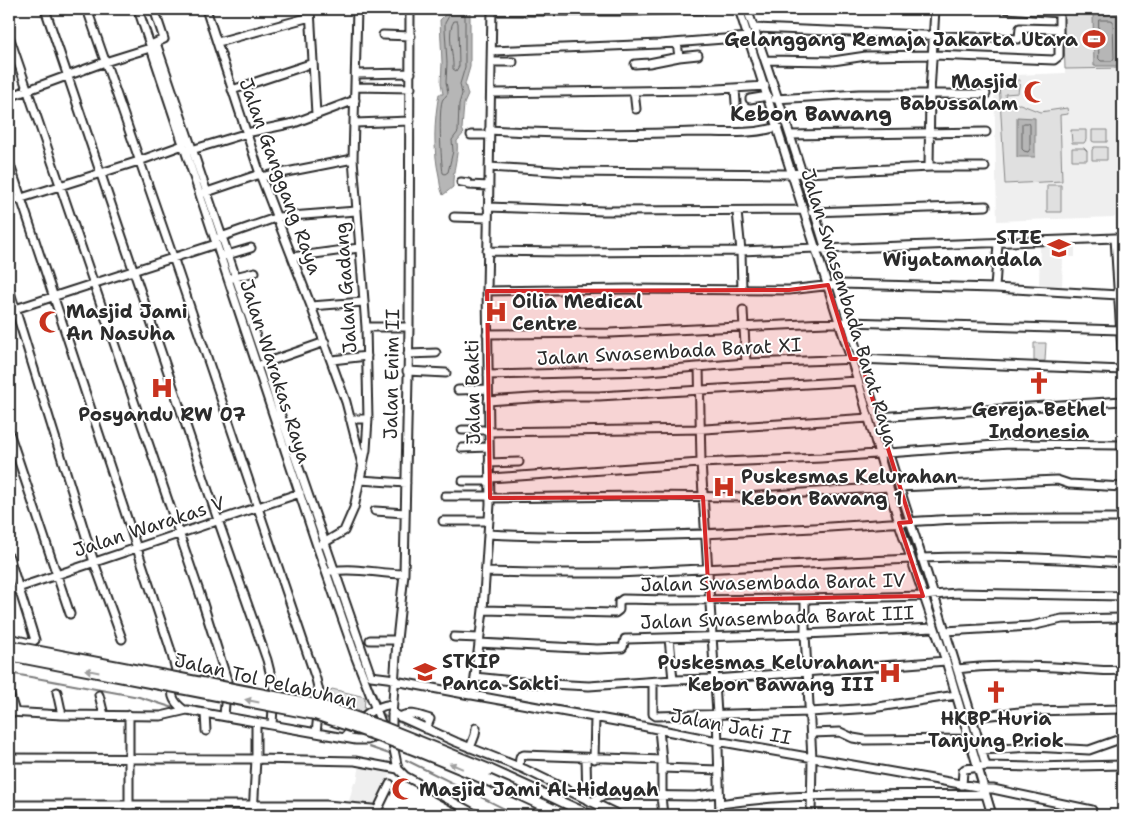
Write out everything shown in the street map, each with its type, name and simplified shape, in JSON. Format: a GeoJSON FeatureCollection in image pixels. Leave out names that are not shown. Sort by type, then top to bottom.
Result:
{"type":"FeatureCollection","features":[{"type":"Feature","properties":{"kind":"highway","name":"Jalan Tol Pelabuhan"},"geometry":{"type":"LineString","coordinates":[[9,646],[322,706],[352,715],[421,742],[588,815]]}},
{"type":"Feature","properties":{"kind":"highway","name":"Jalan Tol Pelabuhan"},"geometry":{"type":"LineString","coordinates":[[9,655],[315,714],[353,726],[447,762],[564,815]]}},
{"type":"Feature","properties":{"kind":"street"},"geometry":{"type":"LineString","coordinates":[[45,9],[270,669],[274,688],[272,725]]}},
{"type":"Feature","properties":{"kind":"street"},"geometry":{"type":"LineString","coordinates":[[87,9],[174,258],[316,679],[320,696],[316,733]]}},
{"type":"Feature","properties":{"kind":"street","name":"Jalan Warakas Raya"},"geometry":{"type":"LineString","coordinates":[[138,9],[225,256],[261,364],[300,493],[332,571],[354,634],[385,735]]}},
{"type":"Feature","properties":{"kind":"street"},"geometry":{"type":"LineString","coordinates":[[9,97],[164,40],[154,9]]}},
{"type":"Feature","properties":{"kind":"street","name":"Jalan Ganggang Raya"},"geometry":{"type":"LineString","coordinates":[[206,9],[261,176],[332,360],[363,468]]}},
{"type":"Feature","properties":{"kind":"street","name":"Jalan Gadang"},"geometry":{"type":"LineString","coordinates":[[321,544],[346,528],[354,508],[363,468],[368,419],[366,327],[356,210],[354,159],[357,9]]}},
{"type":"Feature","properties":{"kind":"street","name":"Jalan Enim II"},"geometry":{"type":"LineString","coordinates":[[398,769],[392,740],[392,704],[404,574],[409,327],[410,9]]}},
{"type":"Feature","properties":{"kind":"street"},"geometry":{"type":"LineString","coordinates":[[492,10],[614,11],[705,9]]}},
{"type":"Feature","properties":{"kind":"street","name":"Jalan Swasembada Barat Raya"},"geometry":{"type":"LineString","coordinates":[[739,9],[765,86],[772,99],[778,127],[797,174],[805,212],[833,285],[856,359],[858,381],[869,418],[884,453],[889,487],[905,522],[911,559],[946,661],[969,739],[982,767],[992,815]]}},
{"type":"Feature","properties":{"kind":"street"},"geometry":{"type":"LineString","coordinates":[[747,9],[765,60],[772,99],[790,134],[797,174],[814,211],[820,249]]}},
{"type":"Feature","properties":{"kind":"street"},"geometry":{"type":"LineString","coordinates":[[929,167],[934,9]]}},
{"type":"Feature","properties":{"kind":"street"},"geometry":{"type":"LineString","coordinates":[[765,60],[833,61],[866,56],[932,55],[1054,60],[1059,56],[1059,11],[1006,9]]}},
{"type":"Feature","properties":{"kind":"street","name":"Jalan Bakti"},"geometry":{"type":"LineString","coordinates":[[472,695],[483,610],[490,497],[489,447],[486,429],[488,402],[487,251],[489,133],[492,93],[492,10]]}},
{"type":"Feature","properties":{"kind":"street"},"geometry":{"type":"LineString","coordinates":[[218,42],[310,13],[316,114]]}},
{"type":"Feature","properties":{"kind":"street"},"geometry":{"type":"LineString","coordinates":[[754,28],[1018,39],[1020,28],[1059,30]]}},
{"type":"Feature","properties":{"kind":"street"},"geometry":{"type":"LineString","coordinates":[[383,35],[411,36]]}},
{"type":"Feature","properties":{"kind":"street"},"geometry":{"type":"LineString","coordinates":[[9,36],[200,594],[227,680],[224,716]]}},
{"type":"Feature","properties":{"kind":"street"},"geometry":{"type":"LineString","coordinates":[[492,51],[677,43],[748,37]]}},
{"type":"Feature","properties":{"kind":"street"},"geometry":{"type":"LineString","coordinates":[[677,43],[679,57]]}},
{"type":"Feature","properties":{"kind":"street"},"geometry":{"type":"LineString","coordinates":[[635,64],[649,64],[698,55]]}},
{"type":"Feature","properties":{"kind":"street"},"geometry":{"type":"LineString","coordinates":[[492,62],[513,62]]}},
{"type":"Feature","properties":{"kind":"street"},"geometry":{"type":"LineString","coordinates":[[232,90],[313,63]]}},
{"type":"Feature","properties":{"kind":"street"},"geometry":{"type":"LineString","coordinates":[[356,74],[411,73]]}},
{"type":"Feature","properties":{"kind":"street"},"geometry":{"type":"LineString","coordinates":[[492,93],[735,89],[765,86]]}},
{"type":"Feature","properties":{"kind":"street"},"geometry":{"type":"LineString","coordinates":[[356,87],[411,88]]}},
{"type":"Feature","properties":{"kind":"street"},"geometry":{"type":"LineString","coordinates":[[735,89],[736,103]]}},
{"type":"Feature","properties":{"kind":"street"},"geometry":{"type":"LineString","coordinates":[[634,91],[636,109]]}},
{"type":"Feature","properties":{"kind":"street"},"geometry":{"type":"LineString","coordinates":[[750,99],[858,94],[986,94]]}},
{"type":"Feature","properties":{"kind":"street"},"geometry":{"type":"LineString","coordinates":[[9,202],[139,161],[294,123],[355,100]]}},
{"type":"Feature","properties":{"kind":"street"},"geometry":{"type":"LineString","coordinates":[[354,123],[410,122]]}},
{"type":"Feature","properties":{"kind":"street"},"geometry":{"type":"LineString","coordinates":[[471,136],[489,133],[653,134],[752,132],[778,127]]}},
{"type":"Feature","properties":{"kind":"street"},"geometry":{"type":"LineString","coordinates":[[790,134],[986,132]]}},
{"type":"Feature","properties":{"kind":"street"},"geometry":{"type":"LineString","coordinates":[[202,193],[261,176],[354,159]]}},
{"type":"Feature","properties":{"kind":"street"},"geometry":{"type":"LineString","coordinates":[[9,162],[173,658],[176,672],[172,694],[177,705],[184,710],[205,715],[224,716],[356,740],[367,740],[385,735],[392,740]]}},
{"type":"Feature","properties":{"kind":"street"},"geometry":{"type":"LineString","coordinates":[[489,167],[567,172],[797,174],[929,167],[985,167]]}},
{"type":"Feature","properties":{"kind":"street"},"geometry":{"type":"LineString","coordinates":[[461,182],[468,183],[469,185],[489,186]]}},
{"type":"Feature","properties":{"kind":"street"},"geometry":{"type":"LineString","coordinates":[[488,207],[564,211],[805,212],[986,206]]}},
{"type":"Feature","properties":{"kind":"street"},"geometry":{"type":"LineString","coordinates":[[12,310],[174,258],[218,239],[278,217],[356,210]]}},
{"type":"Feature","properties":{"kind":"street"},"geometry":{"type":"LineString","coordinates":[[737,212],[742,290]]}},
{"type":"Feature","properties":{"kind":"street"},"geometry":{"type":"LineString","coordinates":[[454,217],[488,218]]}},
{"type":"Feature","properties":{"kind":"street"},"geometry":{"type":"LineString","coordinates":[[487,251],[741,251],[1115,238],[1123,368]]}},
{"type":"Feature","properties":{"kind":"street"},"geometry":{"type":"LineString","coordinates":[[995,288],[998,243]]}},
{"type":"Feature","properties":{"kind":"street"},"geometry":{"type":"LineString","coordinates":[[225,256],[250,248]]}},
{"type":"Feature","properties":{"kind":"street"},"geometry":{"type":"LineString","coordinates":[[292,257],[359,248]]}},
{"type":"Feature","properties":{"kind":"street"},"geometry":{"type":"LineString","coordinates":[[232,277],[255,272]]}},
{"type":"Feature","properties":{"kind":"street"},"geometry":{"type":"LineString","coordinates":[[487,291],[626,289],[789,290],[833,285],[995,288],[1119,295]]}},
{"type":"Feature","properties":{"kind":"street"},"geometry":{"type":"LineString","coordinates":[[9,289],[12,310],[94,562],[122,639]]}},
{"type":"Feature","properties":{"kind":"street"},"geometry":{"type":"LineString","coordinates":[[311,306],[363,302]]}},
{"type":"Feature","properties":{"kind":"street"},"geometry":{"type":"LineString","coordinates":[[742,310],[746,363]]}},
{"type":"Feature","properties":{"kind":"street"},"geometry":{"type":"LineString","coordinates":[[487,334],[610,333],[844,323],[1121,330]]}},
{"type":"Feature","properties":{"kind":"street"},"geometry":{"type":"LineString","coordinates":[[366,327],[409,327]]}},
{"type":"Feature","properties":{"kind":"street"},"geometry":{"type":"LineString","coordinates":[[321,544],[280,413],[261,364],[325,342]]}},
{"type":"Feature","properties":{"kind":"street"},"geometry":{"type":"LineString","coordinates":[[408,354],[436,353]]}},
{"type":"Feature","properties":{"kind":"street"},"geometry":{"type":"LineString","coordinates":[[332,360],[367,356]]}},
{"type":"Feature","properties":{"kind":"street"},"geometry":{"type":"LineString","coordinates":[[856,359],[878,417],[884,453],[899,487],[905,522],[921,558],[972,717],[982,750],[982,767]]}},
{"type":"Feature","properties":{"kind":"street","name":"Jalan Swasembada Barat XI"},"geometry":{"type":"LineString","coordinates":[[488,375],[648,371],[746,363],[856,359],[1123,368]]}},
{"type":"Feature","properties":{"kind":"street"},"geometry":{"type":"LineString","coordinates":[[699,366],[701,462],[715,679],[720,815]]}},
{"type":"Feature","properties":{"kind":"street"},"geometry":{"type":"LineString","coordinates":[[407,371],[446,373]]}},
{"type":"Feature","properties":{"kind":"street"},"geometry":{"type":"LineString","coordinates":[[488,402],[561,396],[599,396],[858,381]]}},
{"type":"Feature","properties":{"kind":"street"},"geometry":{"type":"LineString","coordinates":[[458,390],[488,389]]}},
{"type":"Feature","properties":{"kind":"street"},"geometry":{"type":"LineString","coordinates":[[878,417],[1123,401]]}},
{"type":"Feature","properties":{"kind":"street"},"geometry":{"type":"LineString","coordinates":[[462,430],[701,429],[869,418]]}},
{"type":"Feature","properties":{"kind":"street"},"geometry":{"type":"LineString","coordinates":[[350,419],[368,419]]}},
{"type":"Feature","properties":{"kind":"street"},"geometry":{"type":"LineString","coordinates":[[9,432],[70,614]]}},
{"type":"Feature","properties":{"kind":"street"},"geometry":{"type":"LineString","coordinates":[[463,481],[701,462],[820,458],[1009,444],[1123,445]]}},
{"type":"Feature","properties":{"kind":"street"},"geometry":{"type":"LineString","coordinates":[[462,448],[489,447]]}},
{"type":"Feature","properties":{"kind":"street"},"geometry":{"type":"LineString","coordinates":[[489,463],[519,462]]}},
{"type":"Feature","properties":{"kind":"street"},"geometry":{"type":"LineString","coordinates":[[360,480],[406,483]]}},
{"type":"Feature","properties":{"kind":"street"},"geometry":{"type":"LineString","coordinates":[[899,487],[1057,480],[1069,484],[1123,487]]}},
{"type":"Feature","properties":{"kind":"street"},"geometry":{"type":"LineString","coordinates":[[445,496],[770,497],[889,487]]}},
{"type":"Feature","properties":{"kind":"street","name":"Jalan Warakas V"},"geometry":{"type":"LineString","coordinates":[[9,591],[300,493]]}},
{"type":"Feature","properties":{"kind":"street"},"geometry":{"type":"LineString","coordinates":[[375,511],[404,513]]}},
{"type":"Feature","properties":{"kind":"street"},"geometry":{"type":"LineString","coordinates":[[488,534],[571,536],[705,533],[940,520],[1123,518]]}},
{"type":"Feature","properties":{"kind":"street"},"geometry":{"type":"LineString","coordinates":[[443,521],[489,521]]}},
{"type":"Feature","properties":{"kind":"street"},"geometry":{"type":"LineString","coordinates":[[921,558],[955,556],[1123,563]]}},
{"type":"Feature","properties":{"kind":"street"},"geometry":{"type":"LineString","coordinates":[[9,557],[35,638],[30,643],[9,638]]}},
{"type":"Feature","properties":{"kind":"street"},"geometry":{"type":"LineString","coordinates":[[486,572],[578,574],[911,559]]}},
{"type":"Feature","properties":{"kind":"street"},"geometry":{"type":"LineString","coordinates":[[332,571],[358,570],[404,574]]}},
{"type":"Feature","properties":{"kind":"street","name":"Jalan Swasembada Barat IV"},"geometry":{"type":"LineString","coordinates":[[483,610],[615,613],[619,610],[621,599],[805,599],[924,596],[956,593],[1123,596]]}},
{"type":"Feature","properties":{"kind":"street"},"geometry":{"type":"LineString","coordinates":[[805,599],[805,634],[812,758],[811,815]]}},
{"type":"Feature","properties":{"kind":"street"},"geometry":{"type":"LineString","coordinates":[[945,631],[1026,627],[1062,619],[1123,618]]}},
{"type":"Feature","properties":{"kind":"street","name":"Jalan Swasembada Barat III"},"geometry":{"type":"LineString","coordinates":[[479,640],[597,649],[622,648],[626,639],[934,628]]}},
{"type":"Feature","properties":{"kind":"street"},"geometry":{"type":"LineString","coordinates":[[454,637],[479,640]]}},
{"type":"Feature","properties":{"kind":"street"},"geometry":{"type":"LineString","coordinates":[[669,638],[673,680]]}},
{"type":"Feature","properties":{"kind":"street"},"geometry":{"type":"LineString","coordinates":[[370,640],[397,640]]}},
{"type":"Feature","properties":{"kind":"street"},"geometry":{"type":"LineString","coordinates":[[361,657],[372,676],[472,695]]}},
{"type":"Feature","properties":{"kind":"street"},"geometry":{"type":"LineString","coordinates":[[475,677],[531,683],[589,686],[807,673],[946,661]]}},
{"type":"Feature","properties":{"kind":"street"},"geometry":{"type":"LineString","coordinates":[[957,669],[989,666],[1056,667],[1102,671],[1123,670]]}},
{"type":"Feature","properties":{"kind":"street"},"geometry":{"type":"LineString","coordinates":[[653,682],[653,714],[656,716],[810,712],[872,708],[956,694]]}},
{"type":"Feature","properties":{"kind":"street"},"geometry":{"type":"LineString","coordinates":[[57,692],[62,715]]}},
{"type":"Feature","properties":{"kind":"street"},"geometry":{"type":"LineString","coordinates":[[9,694],[12,712],[62,715],[161,716],[184,710]]}},
{"type":"Feature","properties":{"kind":"street"},"geometry":{"type":"LineString","coordinates":[[99,695],[104,715]]}},
{"type":"Feature","properties":{"kind":"street","name":"Jalan Jati II"},"geometry":{"type":"LineString","coordinates":[[472,695],[986,790]]}},
{"type":"Feature","properties":{"kind":"street"},"geometry":{"type":"LineString","coordinates":[[344,738],[363,716],[392,704]]}},
{"type":"Feature","properties":{"kind":"street"},"geometry":{"type":"LineString","coordinates":[[972,717],[1030,711],[1123,709]]}},
{"type":"Feature","properties":{"kind":"street"},"geometry":{"type":"LineString","coordinates":[[129,715],[129,815]]}},
{"type":"Feature","properties":{"kind":"street"},"geometry":{"type":"LineString","coordinates":[[205,715],[206,730]]}},
{"type":"Feature","properties":{"kind":"street"},"geometry":{"type":"LineString","coordinates":[[392,718],[400,717],[519,767],[619,815]]}},
{"type":"Feature","properties":{"kind":"street"},"geometry":{"type":"LineString","coordinates":[[589,801],[590,758],[595,718]]}},
{"type":"Feature","properties":{"kind":"street"},"geometry":{"type":"LineString","coordinates":[[253,815],[256,722]]}},
{"type":"Feature","properties":{"kind":"street"},"geometry":{"type":"LineString","coordinates":[[470,748],[476,728]]}},
{"type":"Feature","properties":{"kind":"street"},"geometry":{"type":"LineString","coordinates":[[659,729],[663,815]]}},
{"type":"Feature","properties":{"kind":"street"},"geometry":{"type":"LineString","coordinates":[[811,733],[840,732],[865,740],[969,739]]}},
{"type":"Feature","properties":{"kind":"street"},"geometry":{"type":"LineString","coordinates":[[982,750],[1032,747],[1089,750],[1123,738]]}},
{"type":"Feature","properties":{"kind":"street"},"geometry":{"type":"LineString","coordinates":[[519,767],[520,757],[524,755],[590,758],[718,770]]}},
{"type":"Feature","properties":{"kind":"street"},"geometry":{"type":"LineString","coordinates":[[9,758],[355,761],[398,769],[406,776],[477,815]]}},
{"type":"Feature","properties":{"kind":"street"},"geometry":{"type":"LineString","coordinates":[[962,785],[964,769],[982,767],[1123,765]]}},
{"type":"Feature","properties":{"kind":"street"},"geometry":{"type":"LineString","coordinates":[[376,813],[390,784]]}},
{"type":"Feature","properties":{"kind":"street"},"geometry":{"type":"LineString","coordinates":[[720,804],[756,799],[986,790],[1092,810],[1094,815]]}},
{"type":"Feature","properties":{"kind":"street"},"geometry":{"type":"LineString","coordinates":[[589,801],[611,795],[695,796],[719,793]]}},
{"type":"Feature","properties":{"kind":"street"},"geometry":{"type":"LineString","coordinates":[[9,805],[326,805],[361,807],[386,815]]}},
{"type":"Feature","properties":{"kind":"highlighted area"},"geometry":{"type":"Polygon","coordinates":[[[828,285],[851,359],[860,359],[911,522],[899,523],[923,596],[709,600],[703,497],[490,498],[487,291],[789,290],[828,285]]]}},
{"type":"Feature","properties":{"kind":"shaded area","name":"Gelanggang Remaja Jakarta Utara"},"geometry":{"type":"Polygon","coordinates":[[[1063,9],[1123,9],[1123,68],[1065,69],[1063,9]]]}},
{"type":"Feature","properties":{"kind":"shaded area"},"geometry":{"type":"Polygon","coordinates":[[[1066,9],[1123,9],[1123,310],[1115,217],[997,221],[994,76],[1065,73],[1066,9]]]}},
{"type":"Feature","properties":{"kind":"shaded area"},"geometry":{"type":"Polygon","coordinates":[[[1020,80],[1018,93],[1005,94],[1007,105],[1020,104],[1040,112],[1067,108],[1068,114],[1060,115],[1062,181],[1005,184],[999,81],[1020,80]]]}},
{"type":"Feature","properties":{"kind":"shaded area"},"geometry":{"type":"Polygon","coordinates":[[[1071,130],[1086,130],[1086,140],[1084,143],[1072,143],[1071,130]]]}},
{"type":"Feature","properties":{"kind":"shaded area"},"geometry":{"type":"Polygon","coordinates":[[[1092,130],[1107,130],[1107,142],[1092,141],[1092,130]]]}},
{"type":"Feature","properties":{"kind":"shaded area"},"geometry":{"type":"Polygon","coordinates":[[[1094,147],[1107,147],[1107,160],[1092,160],[1092,150],[1094,147]]]}},
{"type":"Feature","properties":{"kind":"shaded area"},"geometry":{"type":"Polygon","coordinates":[[[1072,148],[1084,148],[1087,151],[1087,160],[1072,160],[1072,148]]]}},
{"type":"Feature","properties":{"kind":"shaded area"},"geometry":{"type":"Polygon","coordinates":[[[1047,185],[1061,185],[1061,212],[1047,212],[1047,185]]]}},
{"type":"Feature","properties":{"kind":"shaded area"},"geometry":{"type":"Polygon","coordinates":[[[1040,241],[1075,241],[1075,257],[1063,257],[1062,286],[1039,286],[1040,241]]]}},
{"type":"Feature","properties":{"kind":"shaded area"},"geometry":{"type":"Polygon","coordinates":[[[1034,343],[1046,343],[1045,361],[1034,361],[1034,343]]]}},
{"type":"Feature","properties":{"kind":"shaded area"},"geometry":{"type":"Polygon","coordinates":[[[332,689],[365,697],[364,713],[324,699],[332,689]]]}},
{"type":"Feature","properties":{"kind":"shaded area"},"geometry":{"type":"Polygon","coordinates":[[[360,764],[392,770],[377,807],[349,801],[354,782],[357,782],[360,764]]]}},
{"type":"Feature","properties":{"kind":"water"},"geometry":{"type":"Polygon","coordinates":[[[445,9],[470,9],[470,67],[465,84],[468,95],[464,104],[462,129],[464,133],[457,141],[453,187],[443,195],[437,166],[435,135],[439,94],[443,94],[441,83],[440,20],[444,16],[445,9]]]}},
{"type":"Feature","properties":{"kind":"water"},"geometry":{"type":"Polygon","coordinates":[[[1119,14],[1119,66],[1094,66],[1093,15],[1119,14]]]}},
{"type":"Feature","properties":{"kind":"water"},"geometry":{"type":"Polygon","coordinates":[[[1017,117],[1035,118],[1035,157],[1017,157],[1017,117]]]}},
{"type":"Feature","properties":{"kind":"waterway"},"geometry":{"type":"LineString","coordinates":[[754,40],[773,97]]}},
{"type":"Feature","properties":{"kind":"waterway"},"geometry":{"type":"LineString","coordinates":[[774,102],[796,171]]}},
{"type":"Feature","properties":{"kind":"waterway"},"geometry":{"type":"LineString","coordinates":[[798,175],[820,247]]}},
{"type":"Feature","properties":{"kind":"waterway"},"geometry":{"type":"LineString","coordinates":[[207,204],[215,225]]}},
{"type":"Feature","properties":{"kind":"waterway"},"geometry":{"type":"LineString","coordinates":[[822,252],[831,283]]}},
{"type":"Feature","properties":{"kind":"waterway"},"geometry":{"type":"LineString","coordinates":[[227,260],[231,275]]}},
{"type":"Feature","properties":{"kind":"waterway"},"geometry":{"type":"LineString","coordinates":[[233,280],[271,394]]}},
{"type":"Feature","properties":{"kind":"waterway"},"geometry":{"type":"LineString","coordinates":[[833,288],[854,357]]}},
{"type":"Feature","properties":{"kind":"waterway"},"geometry":{"type":"LineString","coordinates":[[856,362],[883,450]]}},
{"type":"Feature","properties":{"kind":"waterway"},"geometry":{"type":"LineString","coordinates":[[885,455],[905,519]]}},
{"type":"Feature","properties":{"kind":"waterway"},"geometry":{"type":"LineString","coordinates":[[293,462],[319,536]]}},
{"type":"Feature","properties":{"kind":"waterway"},"geometry":{"type":"LineString","coordinates":[[906,524],[928,593]]}},
{"type":"Feature","properties":{"kind":"waterway"},"geometry":{"type":"LineString","coordinates":[[929,598],[941,636]]}},
{"type":"Feature","properties":{"kind":"waterway"},"geometry":{"type":"LineString","coordinates":[[9,673],[139,697],[177,709]]}},
{"type":"Feature","properties":{"kind":"waterway"},"geometry":{"type":"LineString","coordinates":[[368,677],[380,705]]}},
{"type":"Feature","properties":{"kind":"waterway"},"geometry":{"type":"LineString","coordinates":[[381,709],[384,716],[389,718]]}},
{"type":"Feature","properties":{"kind":"waterway"},"geometry":{"type":"LineString","coordinates":[[394,720],[530,776]]}},
{"type":"Feature","properties":{"kind":"waterway"},"geometry":{"type":"LineString","coordinates":[[968,722],[981,765]]}},
{"type":"Feature","properties":{"kind":"waterway"},"geometry":{"type":"LineString","coordinates":[[369,747],[392,755]]}},
{"type":"Feature","properties":{"kind":"waterway"},"geometry":{"type":"LineString","coordinates":[[406,760],[517,815]]}},
{"type":"Feature","properties":{"kind":"waterway"},"geometry":{"type":"LineString","coordinates":[[983,770],[988,787]]}},
{"type":"Feature","properties":{"kind":"waterway"},"geometry":{"type":"LineString","coordinates":[[989,791],[997,815]]}},
{"type":"Feature","properties":{"kind":"place","name":"Gelanggang Remaja Jakarta Utara"},"geometry":{"type":"Point","coordinates":[1094,39]}},
{"type":"Feature","properties":{"kind":"place","name":"Masjid Babussalam"},"geometry":{"type":"Point","coordinates":[1035,92]}},
{"type":"Feature","properties":{"kind":"place","name":"STIE Wiyatamandala"},"geometry":{"type":"Point","coordinates":[1059,248]}},
{"type":"Feature","properties":{"kind":"place","name":"Oilia Medical Centre"},"geometry":{"type":"Point","coordinates":[496,312]}},
{"type":"Feature","properties":{"kind":"place","name":"Masjid Jami An Nasuha"},"geometry":{"type":"Point","coordinates":[50,322]}},
{"type":"Feature","properties":{"kind":"place","name":"Gereja Bethel Indonesia"},"geometry":{"type":"Point","coordinates":[1039,383]}},
{"type":"Feature","properties":{"kind":"place","name":"Posyandu RW 07"},"geometry":{"type":"Point","coordinates":[162,388]}},
{"type":"Feature","properties":{"kind":"place","name":"Puskesmas Kelurahan Kebon Bawang 1"},"geometry":{"type":"Point","coordinates":[724,487]}},
{"type":"Feature","properties":{"kind":"place","name":"STKIP Panca Sakti"},"geometry":{"type":"Point","coordinates":[425,672]}},
{"type":"Feature","properties":{"kind":"place","name":"Puskesmas Kelurahan Kebon Bawang III"},"geometry":{"type":"Point","coordinates":[890,673]}},
{"type":"Feature","properties":{"kind":"place","name":"HKBP Huria Tanjung Priok"},"geometry":{"type":"Point","coordinates":[996,692]}},
{"type":"Feature","properties":{"kind":"place","name":"Masjid Jami Al-Hidayah"},"geometry":{"type":"Point","coordinates":[403,789]}},
{"type":"Feature","properties":{"kind":"district","name":"Kebon Bawang"},"geometry":{"type":"Point","coordinates":[811,114]}}]}
